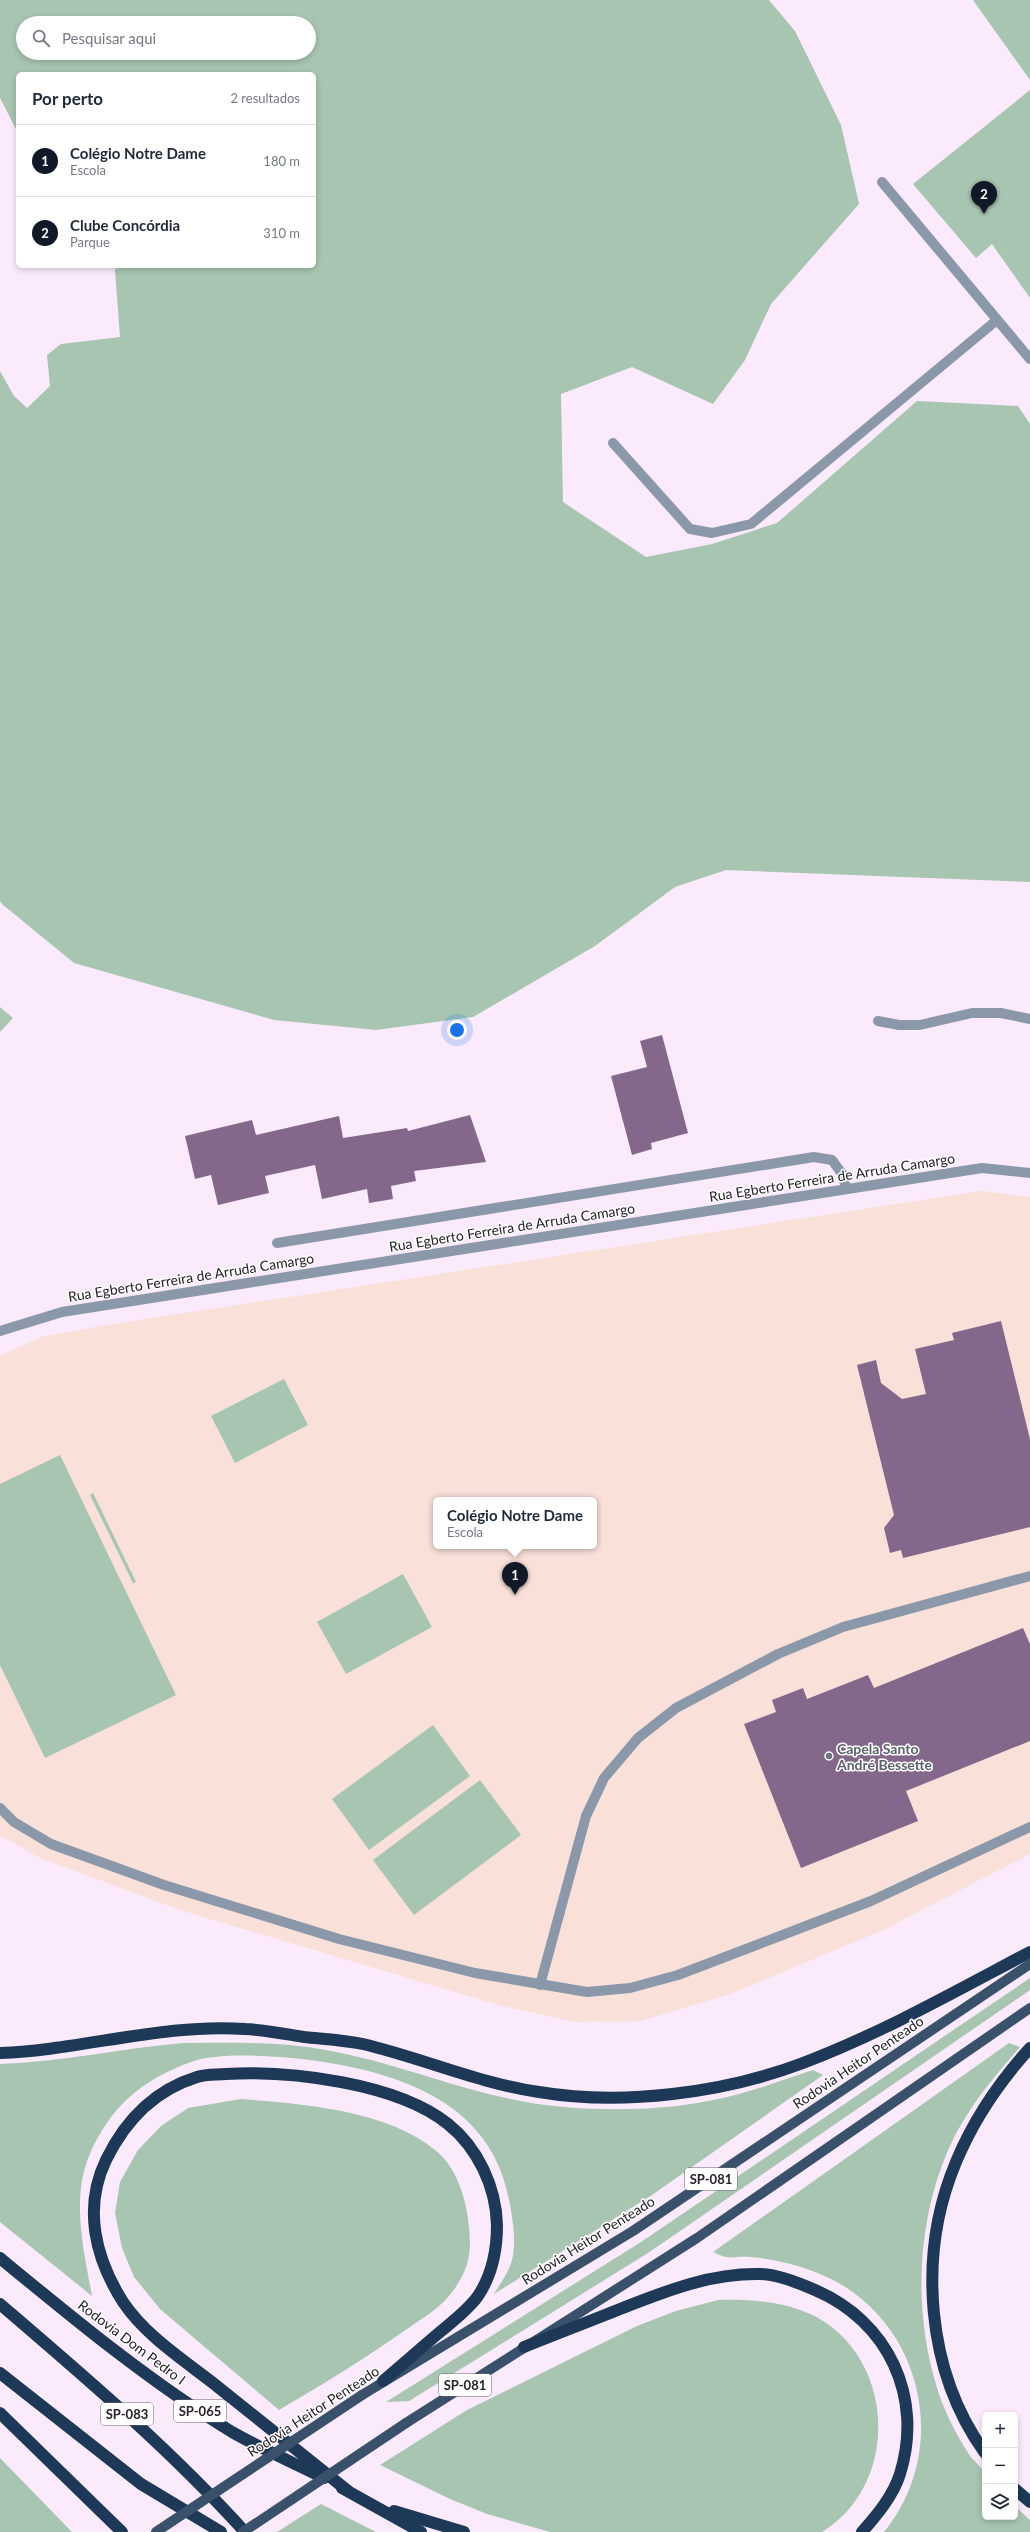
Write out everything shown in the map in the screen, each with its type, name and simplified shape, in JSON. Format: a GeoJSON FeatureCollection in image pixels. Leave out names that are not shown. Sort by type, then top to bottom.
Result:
{"type":"FeatureCollection","features":[{"type":"Feature","properties":{"kind":"highway"},"geometry":{"type":"LineString","coordinates":[[0,2053],[192,2029],[245,2029],[362,2044],[496,2084],[539,2093],[584,2097],[670,2093],[724,2084],[802,2063],[892,2024],[1030,1952]]}},
{"type":"Feature","properties":{"kind":"highway"},"geometry":{"type":"LineString","coordinates":[[982,2449],[971,2434],[955,2401],[943,2364],[935,2321],[932,2278],[936,2238],[944,2198],[956,2161],[1000,2084],[1030,2048]]}},
{"type":"Feature","properties":{"kind":"highway"},"geometry":{"type":"LineString","coordinates":[[348,2491],[155,2338],[124,2303],[108,2273],[96,2242],[93,2209],[98,2178],[114,2144],[137,2113],[164,2092],[199,2076],[249,2073],[305,2076],[381,2092],[416,2106],[448,2124],[471,2148],[490,2183],[496,2212],[497,2245],[490,2273],[477,2297],[468,2307],[383,2381]]}},
{"type":"Feature","properties":{"kind":"highway","name":"Rodovia Dom Pedro I"},"geometry":{"type":"LineString","coordinates":[[0,2258],[181,2398],[233,2432],[374,2504],[421,2532]]}},
{"type":"Feature","properties":{"kind":"highway"},"geometry":{"type":"LineString","coordinates":[[524,2347],[684,2284],[718,2276],[761,2274],[801,2284],[833,2298],[867,2324],[886,2348],[898,2374],[904,2401],[906,2436],[900,2475],[881,2511],[862,2532]]}},
{"type":"Feature","properties":{"kind":"highway","name":"SP-083"},"geometry":{"type":"LineString","coordinates":[[0,2304],[152,2436],[203,2485],[244,2532]]}},
{"type":"Feature","properties":{"kind":"highway"},"geometry":{"type":"LineString","coordinates":[[0,2373],[141,2484],[222,2532]]}},
{"type":"Feature","properties":{"kind":"highway"},"geometry":{"type":"LineString","coordinates":[[0,2413],[122,2532]]}},
{"type":"Feature","properties":{"kind":"highway"},"geometry":{"type":"LineString","coordinates":[[1018,2492],[1030,2502]]}},
{"type":"Feature","properties":{"kind":"highway"},"geometry":{"type":"LineString","coordinates":[[374,2504],[464,2532]]}},
{"type":"Feature","properties":{"kind":"main road","name":"Rodovia Heitor Penteado"},"geometry":{"type":"LineString","coordinates":[[156,2532],[383,2381],[633,2231],[1030,1964]]}},
{"type":"Feature","properties":{"kind":"main road","name":"SP-081"},"geometry":{"type":"LineString","coordinates":[[244,2532],[406,2423],[697,2238],[1030,2008]]}},
{"type":"Feature","properties":{"kind":"street"},"geometry":{"type":"LineString","coordinates":[[882,182],[1030,359]]}},
{"type":"Feature","properties":{"kind":"street"},"geometry":{"type":"LineString","coordinates":[[613,443],[690,529],[712,533],[751,524],[997,320]]}},
{"type":"Feature","properties":{"kind":"street"},"geometry":{"type":"LineString","coordinates":[[878,1021],[898,1025],[920,1026],[972,1013],[1001,1013],[1030,1019]]}},
{"type":"Feature","properties":{"kind":"street"},"geometry":{"type":"LineString","coordinates":[[277,1243],[814,1156],[832,1160],[843,1175],[846,1189]]}},
{"type":"Feature","properties":{"kind":"street","name":"Rua Egberto Ferreira de Arruda Camargo"},"geometry":{"type":"LineString","coordinates":[[0,1331],[70,1310],[982,1168],[1030,1173]]}},
{"type":"Feature","properties":{"kind":"street"},"geometry":{"type":"LineString","coordinates":[[540,1985],[586,1816],[604,1778],[638,1738],[676,1708],[778,1654],[843,1627],[1030,1576]]}},
{"type":"Feature","properties":{"kind":"street"},"geometry":{"type":"LineString","coordinates":[[0,1808],[14,1822],[51,1844],[164,1884],[339,1939],[475,1973],[587,1992],[630,1988],[678,1974],[871,1901],[1030,1827]]}},
{"type":"Feature","properties":{"kind":"shaded area"},"geometry":{"type":"Polygon","coordinates":[[[981,1191],[1030,1197],[1030,1854],[883,1930],[728,1995],[640,2021],[575,2022],[502,2006],[180,1910],[40,1858],[0,1835],[0,1356],[41,1337],[100,1326],[981,1191]]]}},
{"type":"Feature","properties":{"kind":"green space"},"geometry":{"type":"Polygon","coordinates":[[[0,0],[769,0],[795,31],[841,125],[859,204],[771,304],[745,360],[713,404],[632,367],[561,394],[563,502],[646,557],[712,544],[777,523],[917,401],[1018,406],[1030,424],[1030,882],[726,870],[675,887],[595,946],[473,1017],[376,1030],[274,1020],[74,963],[0,901],[0,371],[14,396],[27,408],[50,386],[47,355],[61,344],[120,337],[115,270],[117,268],[316,268],[316,72],[16,72],[16,129],[0,98],[0,0]]]}},
{"type":"Feature","properties":{"kind":"green space"},"geometry":{"type":"Polygon","coordinates":[[[973,0],[1030,0],[1030,80],[973,0]]]}},
{"type":"Feature","properties":{"kind":"green space"},"geometry":{"type":"Polygon","coordinates":[[[1030,90],[1030,298],[992,244],[976,258],[913,184],[1030,90]]]}},
{"type":"Feature","properties":{"kind":"green space"},"geometry":{"type":"Polygon","coordinates":[[[0,1007],[13,1018],[0,1032],[0,1007]]]}},
{"type":"Feature","properties":{"kind":"green space"},"geometry":{"type":"Polygon","coordinates":[[[284,1379],[308,1425],[235,1463],[211,1416],[284,1379]]]}},
{"type":"Feature","properties":{"kind":"green space"},"geometry":{"type":"Polygon","coordinates":[[[60,1455],[176,1695],[45,1758],[0,1665],[0,1484],[60,1455]]]}},
{"type":"Feature","properties":{"kind":"green space"},"geometry":{"type":"Polygon","coordinates":[[[93,1493],[136,1582],[133,1583],[90,1495],[93,1493]]]}},
{"type":"Feature","properties":{"kind":"green space"},"geometry":{"type":"Polygon","coordinates":[[[403,1574],[432,1627],[346,1674],[317,1622],[403,1574]]]}},
{"type":"Feature","properties":{"kind":"green space"},"geometry":{"type":"Polygon","coordinates":[[[433,1725],[470,1776],[369,1850],[332,1799],[433,1725]]]}},
{"type":"Feature","properties":{"kind":"green space"},"geometry":{"type":"Polygon","coordinates":[[[480,1780],[521,1835],[414,1915],[373,1860],[480,1780]]]}},
{"type":"Feature","properties":{"kind":"green space"},"geometry":{"type":"Polygon","coordinates":[[[1030,1978],[1030,1990],[648,2253],[409,2401],[386,2402],[641,2242],[1030,1978]]]}},
{"type":"Feature","properties":{"kind":"green space"},"geometry":{"type":"Polygon","coordinates":[[[184,2043],[273,2044],[308,2047],[356,2056],[503,2098],[564,2107],[582,2108],[636,2109],[691,2104],[735,2095],[813,2070],[823,2075],[652,2195],[494,2294],[509,2269],[512,2260],[514,2244],[510,2202],[497,2161],[479,2134],[457,2112],[430,2094],[400,2081],[368,2071],[335,2064],[302,2059],[261,2056],[216,2057],[191,2062],[157,2077],[129,2097],[117,2109],[107,2123],[89,2156],[84,2173],[80,2208],[83,2244],[92,2296],[0,2222],[0,2064],[46,2061],[184,2043]]]}},
{"type":"Feature","properties":{"kind":"green space"},"geometry":{"type":"Polygon","coordinates":[[[1009,2043],[1020,2047],[990,2083],[972,2108],[963,2121],[949,2148],[938,2177],[924,2237],[922,2300],[930,2361],[938,2391],[960,2440],[970,2456],[982,2470],[982,2520],[1018,2520],[1018,2509],[1030,2520],[1030,2532],[884,2532],[904,2501],[917,2466],[921,2431],[918,2395],[908,2361],[890,2330],[866,2303],[835,2281],[825,2276],[805,2268],[783,2262],[750,2257],[728,2257],[713,2252],[1009,2043]]]}},
{"type":"Feature","properties":{"kind":"green space"},"geometry":{"type":"Polygon","coordinates":[[[241,2099],[290,2103],[342,2111],[393,2126],[415,2137],[442,2156],[458,2181],[467,2210],[470,2239],[469,2257],[464,2273],[448,2297],[424,2318],[374,2352],[279,2410],[160,2309],[134,2277],[122,2248],[115,2213],[120,2182],[138,2150],[161,2126],[188,2108],[241,2099]]]}},
{"type":"Feature","properties":{"kind":"green space"},"geometry":{"type":"Polygon","coordinates":[[[718,2300],[748,2300],[778,2304],[793,2307],[820,2319],[833,2328],[854,2350],[868,2376],[876,2404],[878,2433],[874,2462],[863,2489],[845,2513],[822,2532],[550,2532],[487,2514],[450,2499],[380,2465],[467,2410],[637,2326],[676,2311],[718,2300]]]}},
{"type":"Feature","properties":{"kind":"green space"},"geometry":{"type":"Polygon","coordinates":[[[0,2458],[72,2532],[0,2532],[0,2458]]]}},
{"type":"Feature","properties":{"kind":"green space"},"geometry":{"type":"Polygon","coordinates":[[[321,2504],[376,2532],[277,2532],[321,2504]]]}},
{"type":"Feature","properties":{"kind":"building"},"geometry":{"type":"Polygon","coordinates":[[[662,1035],[688,1133],[651,1143],[652,1149],[632,1155],[611,1076],[647,1067],[640,1041],[662,1035]]]}},
{"type":"Feature","properties":{"kind":"building"},"geometry":{"type":"Polygon","coordinates":[[[470,1115],[486,1162],[414,1171],[416,1181],[391,1186],[393,1199],[369,1203],[367,1189],[322,1199],[315,1165],[265,1176],[269,1193],[218,1205],[211,1175],[195,1179],[185,1136],[252,1120],[256,1135],[339,1116],[343,1138],[407,1128],[408,1131],[470,1115]]]}},
{"type":"Feature","properties":{"kind":"building"},"geometry":{"type":"Polygon","coordinates":[[[1001,1321],[1030,1439],[1030,1527],[903,1558],[901,1550],[890,1553],[884,1528],[894,1515],[857,1365],[876,1360],[881,1383],[902,1399],[926,1394],[915,1349],[954,1340],[952,1333],[1001,1321]]]}},
{"type":"Feature","properties":{"kind":"building"},"geometry":{"type":"Polygon","coordinates":[[[1023,1628],[1030,1644],[1030,1741],[906,1791],[918,1821],[801,1868],[744,1724],[776,1712],[772,1700],[803,1688],[807,1699],[868,1675],[874,1688],[1023,1628]]]}},
{"type":"Feature","properties":{"kind":"place","name":"Clube Concórdia"},"geometry":{"type":"Point","coordinates":[984,214]}},
{"type":"Feature","properties":{"kind":"place","name":"Colégio Notre Dame"},"geometry":{"type":"Point","coordinates":[515,1595]}},
{"type":"Feature","properties":{"kind":"place","name":"Capela Santo André Bessette"},"geometry":{"type":"Point","coordinates":[829,1756]}}]}
